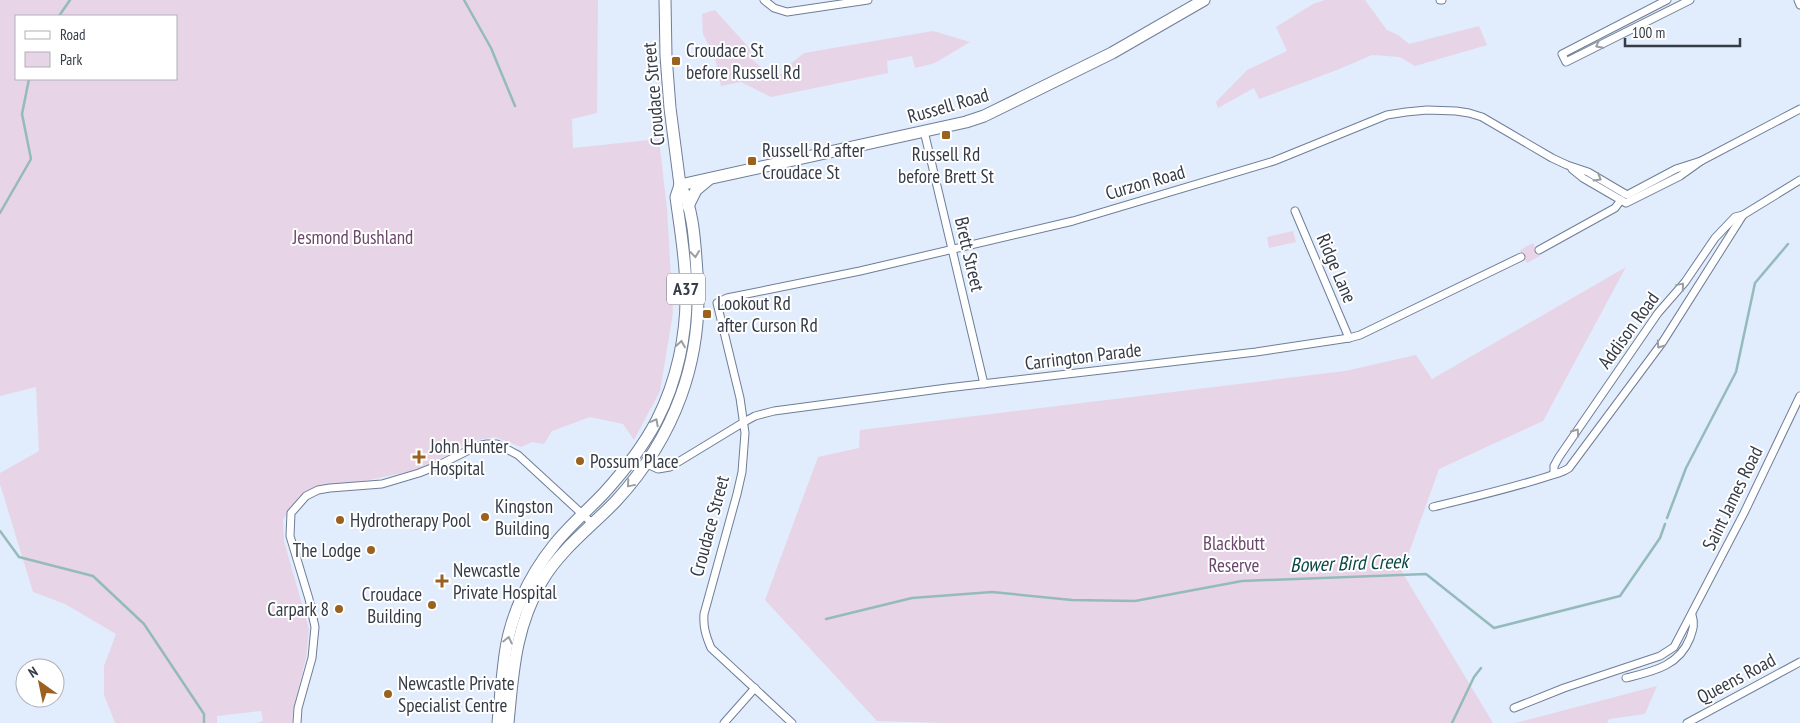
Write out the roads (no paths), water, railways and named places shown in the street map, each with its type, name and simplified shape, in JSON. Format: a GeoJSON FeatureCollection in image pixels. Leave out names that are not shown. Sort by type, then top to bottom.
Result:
{"type":"FeatureCollection","features":[{"type":"Feature","properties":{"kind":"main road","name":"Croudace Street"},"geometry":{"type":"LineString","coordinates":[[665,0],[666,56],[670,108],[680,185]]}},
{"type":"Feature","properties":{"kind":"main road","name":"Russell Road"},"geometry":{"type":"LineString","coordinates":[[680,185],[966,122],[992,113],[1112,53],[1204,0]]}},
{"type":"Feature","properties":{"kind":"main road"},"geometry":{"type":"LineString","coordinates":[[688,206],[696,190],[709,179]]}},
{"type":"Feature","properties":{"kind":"main road","name":"A37"},"geometry":{"type":"LineString","coordinates":[[508,723],[514,655],[521,627],[531,602],[543,579],[562,554],[616,500],[647,464],[669,427],[692,364],[697,335],[698,287],[687,196],[680,185]]}},
{"type":"Feature","properties":{"kind":"main road","name":"A37"},"geometry":{"type":"LineString","coordinates":[[498,723],[505,654],[511,626],[534,573],[553,546],[623,471],[642,446],[658,419],[669,391],[677,364],[684,326],[686,291],[676,197],[680,185]]}},
{"type":"Feature","properties":{"kind":"street"},"geometry":{"type":"LineString","coordinates":[[764,0],[774,8],[787,12],[817,4],[868,0]]}},
{"type":"Feature","properties":{"kind":"street"},"geometry":{"type":"LineString","coordinates":[[1667,0],[1562,54],[1566,62],[1690,0]]}},
{"type":"Feature","properties":{"kind":"street"},"geometry":{"type":"LineString","coordinates":[[1798,0],[1800,5]]}},
{"type":"Feature","properties":{"kind":"street"},"geometry":{"type":"LineString","coordinates":[[1539,250],[1614,208],[1621,200],[1626,203],[1680,176],[1701,161],[1800,109]]}},
{"type":"Feature","properties":{"kind":"street","name":"Curzon Road"},"geometry":{"type":"LineString","coordinates":[[717,303],[727,298],[860,271],[1073,221],[1274,161],[1386,115],[1406,112],[1427,110],[1469,112],[1482,117],[1567,165],[1588,172],[1627,194],[1676,169],[1701,161]]}},
{"type":"Feature","properties":{"kind":"street","name":"Brett Street"},"geometry":{"type":"LineString","coordinates":[[924,131],[984,384]]}},
{"type":"Feature","properties":{"kind":"street","name":"Curzon Road"},"geometry":{"type":"LineString","coordinates":[[1567,165],[1582,178],[1621,200]]}},
{"type":"Feature","properties":{"kind":"street","name":"Addison Road"},"geometry":{"type":"LineString","coordinates":[[1554,474],[1554,466],[1559,456],[1658,314],[1685,282],[1715,238],[1735,217],[1743,215],[1800,180]]}},
{"type":"Feature","properties":{"kind":"street","name":"Ridge Lane"},"geometry":{"type":"LineString","coordinates":[[1295,211],[1349,338]]}},
{"type":"Feature","properties":{"kind":"street","name":"Addison Road"},"geometry":{"type":"LineString","coordinates":[[1432,507],[1525,484],[1554,474],[1561,474],[1570,468],[1662,342],[1743,215]]}},
{"type":"Feature","properties":{"kind":"street","name":"Carrington Parade"},"geometry":{"type":"LineString","coordinates":[[647,464],[658,469],[670,467],[755,416],[774,411],[1256,352],[1349,338],[1360,335],[1521,257]]}},
{"type":"Feature","properties":{"kind":"street","name":"Croudace Street"},"geometry":{"type":"LineString","coordinates":[[717,303],[740,398],[745,446],[737,494],[704,614],[703,626],[712,648],[792,723]]}},
{"type":"Feature","properties":{"kind":"street","name":"Saint James Road"},"geometry":{"type":"LineString","coordinates":[[1514,708],[1564,688],[1669,652],[1674,647],[1744,513],[1800,396]]}},
{"type":"Feature","properties":{"kind":"street"},"geometry":{"type":"LineString","coordinates":[[298,723],[298,708],[312,658],[315,627],[309,599],[290,536],[291,513],[306,496],[318,490],[382,484],[419,474],[477,446],[498,444],[518,455],[593,524]]}},
{"type":"Feature","properties":{"kind":"street","name":"Saint James Road"},"geometry":{"type":"LineString","coordinates":[[1626,678],[1668,664],[1678,658],[1684,650],[1694,626],[1692,614]]}},
{"type":"Feature","properties":{"kind":"street","name":"Queens Road"},"geometry":{"type":"LineString","coordinates":[[1686,723],[1800,662]]}},
{"type":"Feature","properties":{"kind":"street"},"geometry":{"type":"LineString","coordinates":[[724,723],[755,688]]}},
{"type":"Feature","properties":{"kind":"waterway"},"geometry":{"type":"LineString","coordinates":[[60,15],[70,0]]}},
{"type":"Feature","properties":{"kind":"waterway"},"geometry":{"type":"LineString","coordinates":[[464,0],[491,48],[515,106]]}},
{"type":"Feature","properties":{"kind":"waterway"},"geometry":{"type":"LineString","coordinates":[[0,213],[31,159],[22,114],[29,80]]}},
{"type":"Feature","properties":{"kind":"waterway","name":"Bower Bird Creek"},"geometry":{"type":"LineString","coordinates":[[1667,518],[1686,468],[1736,372],[1755,283],[1788,244]]}},
{"type":"Feature","properties":{"kind":"waterway","name":"Bower Bird Creek"},"geometry":{"type":"LineString","coordinates":[[826,619],[912,598],[992,592],[1072,600],[1135,601],[1242,581],[1426,574],[1494,628],[1620,596],[1660,538],[1665,524]]}},
{"type":"Feature","properties":{"kind":"waterway"},"geometry":{"type":"LineString","coordinates":[[0,531],[19,557],[93,576],[144,624],[204,714],[204,723]]}},
{"type":"Feature","properties":{"kind":"waterway"},"geometry":{"type":"LineString","coordinates":[[1452,723],[1474,677],[1481,668]]}},
{"type":"Feature","properties":{"kind":"place","name":"Croudace St before Russell Rd"},"geometry":{"type":"Point","coordinates":[676,61]}},
{"type":"Feature","properties":{"kind":"place","name":"Russell Rd before Brett St"},"geometry":{"type":"Point","coordinates":[946,135]}},
{"type":"Feature","properties":{"kind":"place","name":"Russell Rd after Croudace St"},"geometry":{"type":"Point","coordinates":[752,161]}},
{"type":"Feature","properties":{"kind":"place","name":"Lookout Rd after Curson Rd"},"geometry":{"type":"Point","coordinates":[707,314]}},
{"type":"Feature","properties":{"kind":"place","name":"John Hunter Hospital"},"geometry":{"type":"Point","coordinates":[419,457]}},
{"type":"Feature","properties":{"kind":"place","name":"Possum Place"},"geometry":{"type":"Point","coordinates":[580,461]}},
{"type":"Feature","properties":{"kind":"place","name":"Kingston Building"},"geometry":{"type":"Point","coordinates":[485,517]}},
{"type":"Feature","properties":{"kind":"place","name":"Hydrotherapy Pool"},"geometry":{"type":"Point","coordinates":[340,520]}},
{"type":"Feature","properties":{"kind":"place","name":"The Lodge"},"geometry":{"type":"Point","coordinates":[371,550]}},
{"type":"Feature","properties":{"kind":"place","name":"Newcastle Private Hospital"},"geometry":{"type":"Point","coordinates":[442,581]}},
{"type":"Feature","properties":{"kind":"place","name":"Croudace Building"},"geometry":{"type":"Point","coordinates":[432,605]}},
{"type":"Feature","properties":{"kind":"place","name":"Carpark 8"},"geometry":{"type":"Point","coordinates":[339,609]}},
{"type":"Feature","properties":{"kind":"place","name":"Newcastle Private Specialist Centre"},"geometry":{"type":"Point","coordinates":[388,694]}},
{"type":"Feature","properties":{"kind":"park label","name":"Jesmond Bushland"},"geometry":{"type":"Point","coordinates":[353,237]}},
{"type":"Feature","properties":{"kind":"park label","name":"Blackbutt Reserve"},"geometry":{"type":"Point","coordinates":[1234,554]}}]}
